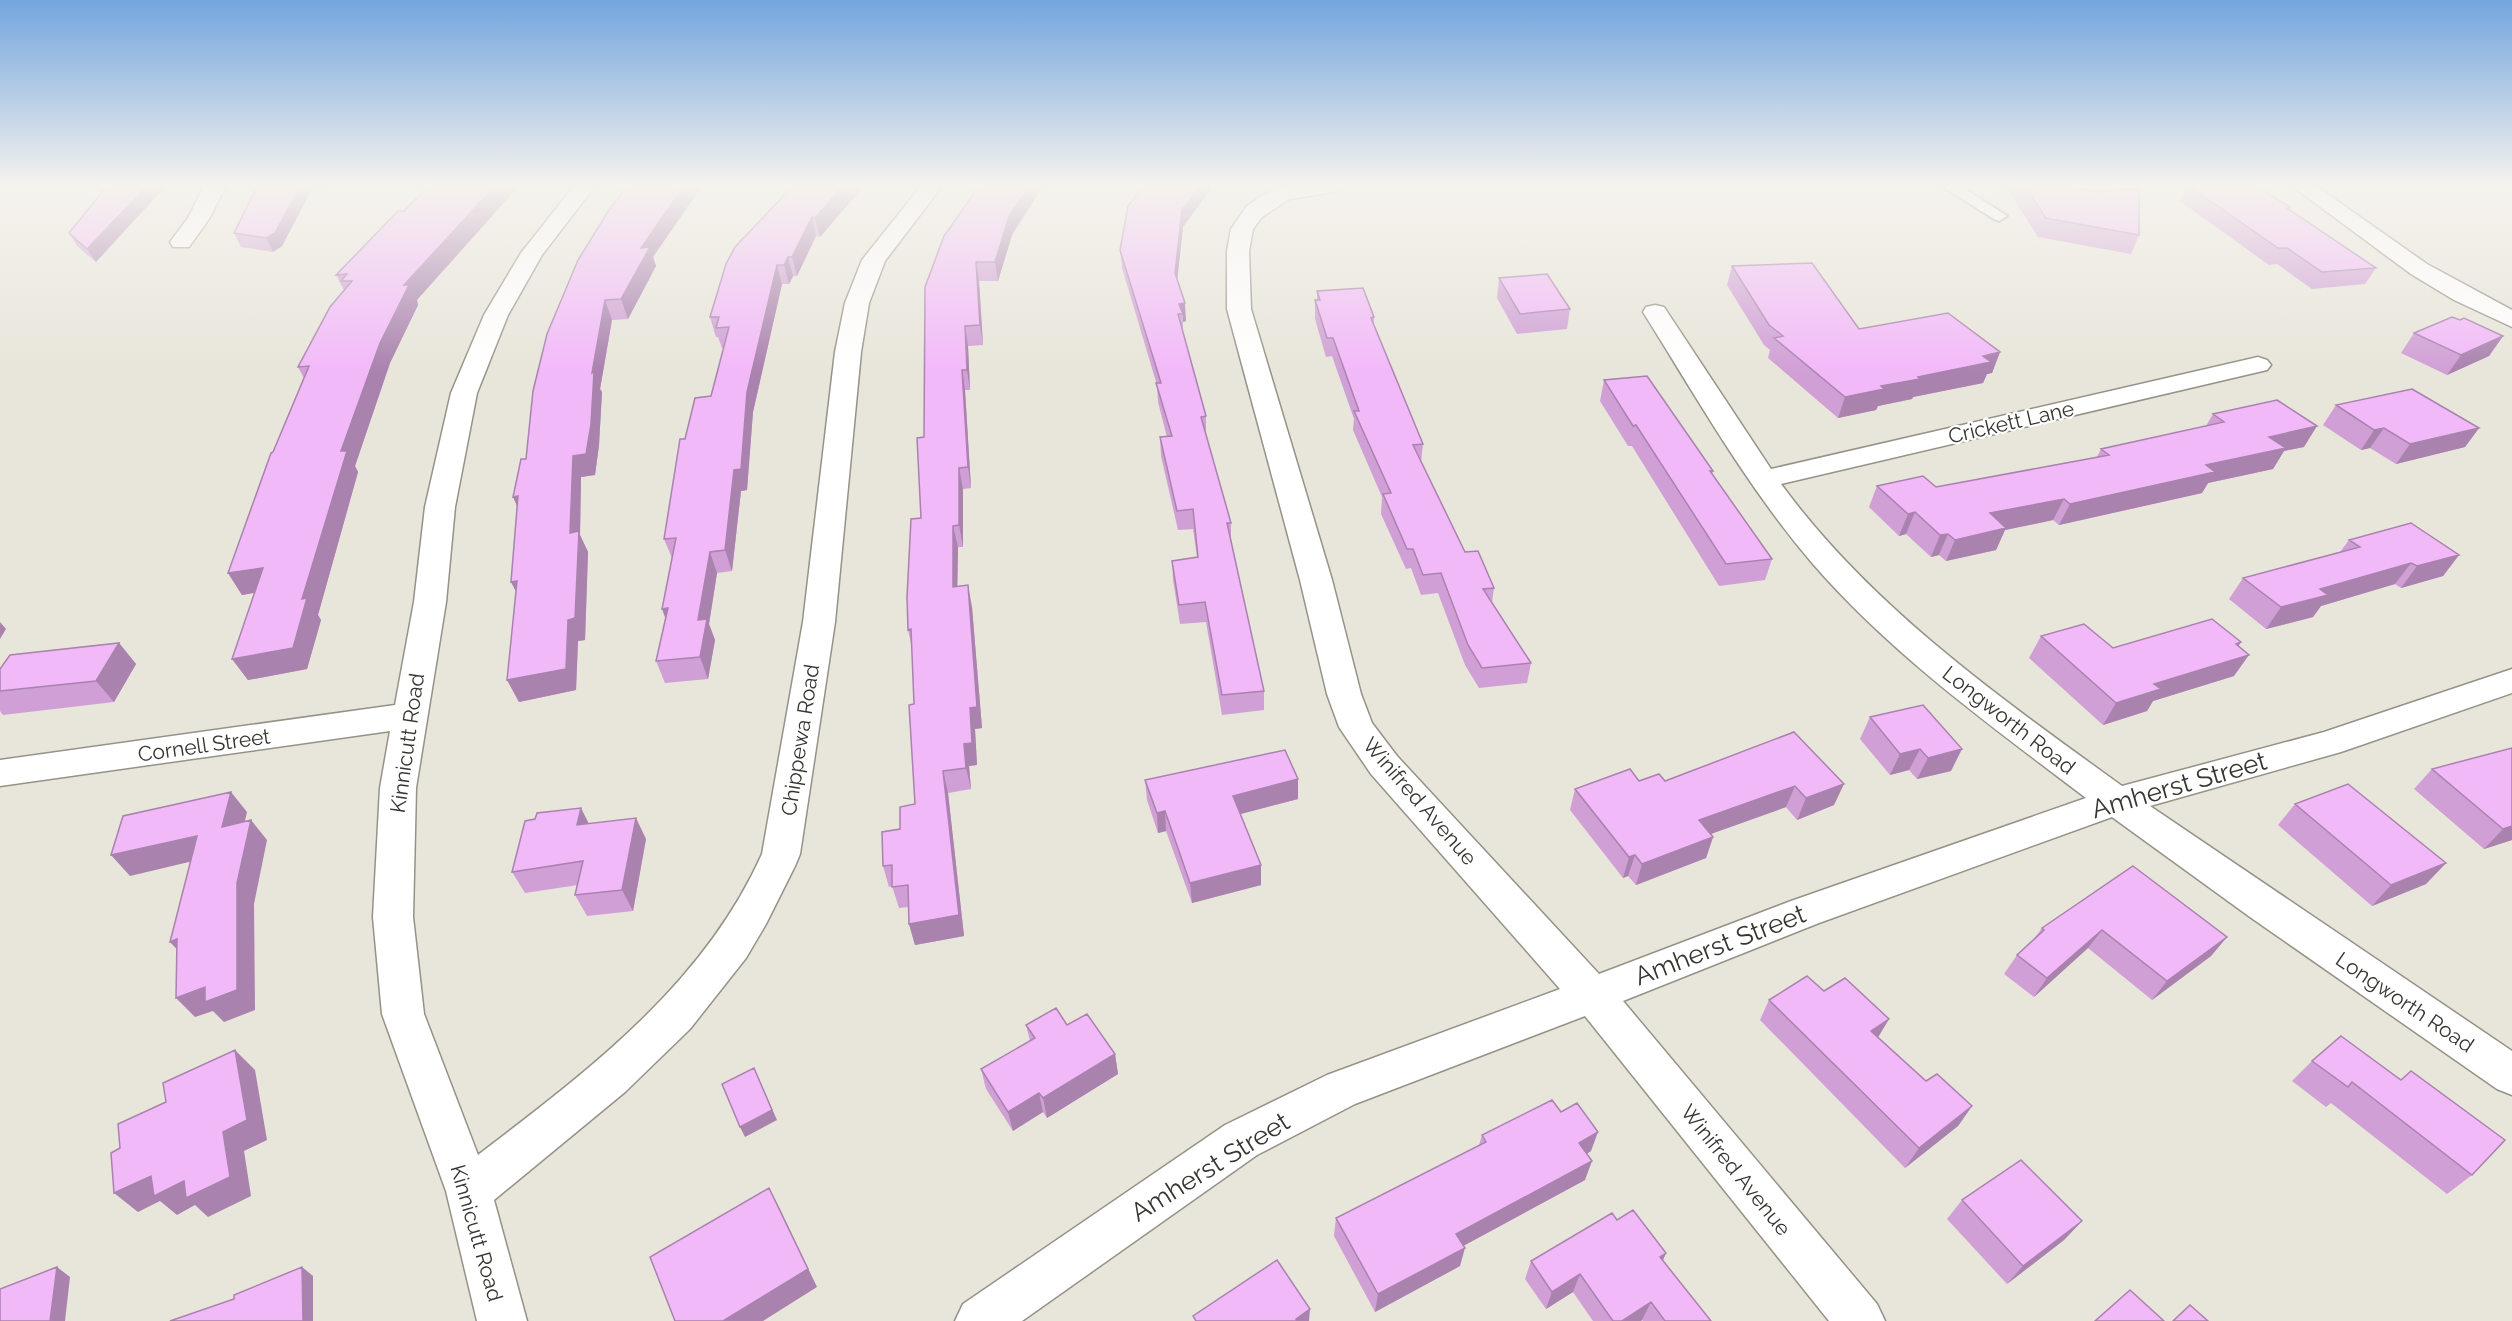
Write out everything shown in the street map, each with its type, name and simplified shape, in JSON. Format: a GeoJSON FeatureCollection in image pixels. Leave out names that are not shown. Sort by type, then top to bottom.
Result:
{"type":"FeatureCollection","features":[{"type":"Feature","properties":{"kind":"street","name":"Kinnicutt Road"},"geometry":{"type":"LineString","coordinates":[[502,1321],[469,1191],[403,1014],[393,917],[398,788],[408,716],[430,602],[440,507],[464,393],[496,315],[527,261],[537,248]]}},
{"type":"Feature","properties":{"kind":"street","name":"Chippewa Road"},"geometry":{"type":"LineString","coordinates":[[469,1191],[611,1078],[700,988],[751,917],[782,854],[819,622],[848,352],[857,303],[874,260],[884,248]]}},
{"type":"Feature","properties":{"kind":"street","name":"Winifred Avenue"},"geometry":{"type":"LineString","coordinates":[[1239,248],[1239,309],[1316,580],[1344,694],[1356,727],[1384,765],[1560,962],[1592,994],[1860,1321]]}},
{"type":"Feature","properties":{"kind":"street"},"geometry":{"type":"LineString","coordinates":[[2390,248],[2462,295],[2512,320]]}},
{"type":"Feature","properties":{"kind":"street","name":"Longworth Road"},"geometry":{"type":"LineString","coordinates":[[1655,312],[1764,478],[1822,555],[1866,602],[1944,669],[2114,802],[2512,1075]]}},
{"type":"Feature","properties":{"kind":"street","name":"Crickett Lane"},"geometry":{"type":"LineString","coordinates":[[1764,478],[2258,365]]}},
{"type":"Feature","properties":{"kind":"street","name":"Amherst Street"},"geometry":{"type":"LineString","coordinates":[[980,1321],[1241,1140],[1342,1089],[1442,1054],[1805,912],[2114,802],[2329,743],[2512,681]]}},
{"type":"Feature","properties":{"kind":"street","name":"Cornell Street"},"geometry":{"type":"LineString","coordinates":[[0,773],[408,716]]}},
{"type":"Feature","properties":{"kind":"building"},"geometry":{"type":"Polygon","coordinates":[[[362,248],[438,248],[404,285],[409,285],[380,343],[341,451],[347,451],[302,599],[307,598],[293,648],[232,659],[263,568],[228,573],[271,453],[309,366],[298,367],[330,307],[352,281],[341,281],[347,274],[336,275],[362,248]]]}},
{"type":"Feature","properties":{"kind":"building"},"geometry":{"type":"Polygon","coordinates":[[[586,248],[650,248],[621,299],[605,300],[592,373],[594,372],[591,424],[586,454],[573,456],[570,533],[579,531],[575,618],[568,620],[566,669],[507,680],[517,581],[511,582],[518,496],[513,497],[521,459],[526,459],[533,391],[547,334],[578,260],[586,248]]]}},
{"type":"Feature","properties":{"kind":"building"},"geometry":{"type":"Polygon","coordinates":[[[735,248],[797,248],[784,265],[777,265],[747,392],[741,469],[734,470],[725,550],[710,552],[698,620],[707,619],[700,657],[656,661],[668,608],[662,609],[676,538],[664,539],[680,439],[685,439],[695,398],[711,396],[729,327],[716,328],[719,317],[710,317],[726,264],[735,248]]]}},
{"type":"Feature","properties":{"kind":"building"},"geometry":{"type":"Polygon","coordinates":[[[940,248],[999,248],[995,262],[976,262],[980,325],[965,326],[967,370],[962,370],[968,467],[959,468],[959,525],[953,526],[953,587],[968,585],[977,707],[970,708],[972,743],[964,744],[966,768],[943,771],[959,915],[909,924],[908,885],[892,887],[892,865],[883,866],[882,832],[900,829],[900,807],[915,804],[909,705],[914,704],[911,629],[908,630],[907,597],[911,519],[921,518],[917,438],[924,437],[925,287],[940,248]]]}},
{"type":"Feature","properties":{"kind":"building"},"geometry":{"type":"Polygon","coordinates":[[[1120,248],[1178,248],[1175,273],[1185,303],[1179,304],[1183,314],[1178,314],[1206,416],[1201,417],[1231,523],[1227,523],[1264,691],[1222,695],[1205,602],[1179,605],[1172,561],[1198,557],[1193,509],[1177,511],[1160,437],[1172,436],[1156,383],[1161,383],[1120,248]]]}},
{"type":"Feature","properties":{"kind":"building"},"geometry":{"type":"Polygon","coordinates":[[[2278,248],[2346,248],[2376,268],[2322,272],[2287,248],[2278,248]]]}},
{"type":"Feature","properties":{"kind":"building"},"geometry":{"type":"Polygon","coordinates":[[[1812,263],[1859,329],[1948,313],[2000,352],[1983,356],[1991,362],[1918,377],[1920,379],[1881,386],[1884,389],[1845,397],[1774,338],[1783,336],[1769,325],[1732,266],[1812,263]]]}},
{"type":"Feature","properties":{"kind":"building"},"geometry":{"type":"Polygon","coordinates":[[[1547,274],[1570,309],[1520,314],[1499,278],[1547,274]]]}},
{"type":"Feature","properties":{"kind":"building"},"geometry":{"type":"Polygon","coordinates":[[[1363,288],[1374,317],[1371,318],[1423,444],[1413,445],[1465,552],[1478,551],[1494,588],[1483,589],[1531,663],[1482,668],[1468,645],[1441,573],[1423,575],[1413,549],[1407,549],[1383,494],[1391,493],[1354,411],[1359,411],[1333,338],[1327,338],[1315,300],[1320,300],[1317,291],[1363,288]]]}},
{"type":"Feature","properties":{"kind":"building"},"geometry":{"type":"Polygon","coordinates":[[[2452,317],[2460,320],[2464,318],[2503,336],[2461,355],[2414,333],[2452,317]]]}},
{"type":"Feature","properties":{"kind":"building"},"geometry":{"type":"Polygon","coordinates":[[[1647,376],[1772,559],[1726,564],[1636,425],[1633,426],[1604,380],[1647,376]]]}},
{"type":"Feature","properties":{"kind":"building"},"geometry":{"type":"Polygon","coordinates":[[[2412,389],[2479,428],[2410,444],[2384,428],[2374,430],[2336,405],[2412,389]]]}},
{"type":"Feature","properties":{"kind":"building"},"geometry":{"type":"Polygon","coordinates":[[[2277,400],[2317,426],[2269,437],[2286,448],[2206,465],[2215,472],[2070,504],[2064,499],[1990,513],[2006,528],[1955,540],[1948,534],[1940,535],[1915,512],[1908,514],[1877,486],[1923,476],[1936,487],[2109,455],[2101,449],[2224,422],[2213,414],[2277,400]]]}},
{"type":"Feature","properties":{"kind":"building"},"geometry":{"type":"Polygon","coordinates":[[[2411,523],[2459,555],[2417,566],[2411,563],[2320,589],[2328,595],[2281,607],[2243,578],[2360,547],[2349,540],[2411,523]]]}},
{"type":"Feature","properties":{"kind":"building"},"geometry":{"type":"Polygon","coordinates":[[[2212,619],[2241,642],[2236,644],[2249,655],[2154,684],[2161,689],[2116,703],[2041,636],[2084,624],[2113,648],[2212,619]]]}},
{"type":"Feature","properties":{"kind":"building"},"geometry":{"type":"Polygon","coordinates":[[[119,643],[96,681],[0,691],[0,669],[10,655],[119,643]]]}},
{"type":"Feature","properties":{"kind":"building"},"geometry":{"type":"Polygon","coordinates":[[[1923,705],[1962,749],[1928,758],[1920,749],[1900,754],[1870,717],[1923,705]]]}},
{"type":"Feature","properties":{"kind":"building"},"geometry":{"type":"Polygon","coordinates":[[[1794,732],[1844,784],[1806,798],[1795,786],[1699,820],[1713,837],[1642,864],[1635,855],[1629,857],[1575,789],[1630,769],[1639,781],[1659,774],[1665,781],[1794,732]]]}},
{"type":"Feature","properties":{"kind":"building"},"geometry":{"type":"Polygon","coordinates":[[[2512,748],[2512,826],[2503,829],[2432,769],[2512,748]]]}},
{"type":"Feature","properties":{"kind":"building"},"geometry":{"type":"Polygon","coordinates":[[[1285,750],[1298,779],[1233,796],[1261,865],[1190,883],[1165,811],[1157,813],[1145,780],[1285,750]]]}},
{"type":"Feature","properties":{"kind":"building"},"geometry":{"type":"Polygon","coordinates":[[[2348,784],[2446,863],[2391,885],[2295,804],[2348,784]]]}},
{"type":"Feature","properties":{"kind":"building"},"geometry":{"type":"Polygon","coordinates":[[[231,792],[222,827],[251,820],[237,883],[237,990],[205,1002],[205,987],[176,998],[177,939],[170,942],[197,836],[111,855],[123,816],[231,792]]]}},
{"type":"Feature","properties":{"kind":"building"},"geometry":{"type":"Polygon","coordinates":[[[581,808],[577,825],[636,818],[622,890],[575,895],[583,861],[512,872],[525,821],[535,819],[537,813],[581,808]]]}},
{"type":"Feature","properties":{"kind":"building"},"geometry":{"type":"Polygon","coordinates":[[[2133,866],[2227,937],[2167,981],[2102,930],[2047,978],[2017,955],[2044,930],[2042,928],[2133,866]]]}},
{"type":"Feature","properties":{"kind":"building"},"geometry":{"type":"Polygon","coordinates":[[[1807,976],[1824,991],[1845,978],[1889,1019],[1871,1031],[1926,1081],[1937,1074],[1972,1106],[1919,1148],[1769,1000],[1807,976]]]}},
{"type":"Feature","properties":{"kind":"building"},"geometry":{"type":"Polygon","coordinates":[[[1056,1008],[1067,1025],[1087,1014],[1115,1054],[1043,1098],[1039,1093],[1008,1112],[981,1069],[1035,1038],[1026,1025],[1056,1008]]]}},
{"type":"Feature","properties":{"kind":"building"},"geometry":{"type":"Polygon","coordinates":[[[2341,1036],[2401,1080],[2411,1071],[2505,1140],[2472,1175],[2352,1082],[2348,1087],[2312,1061],[2341,1036]]]}},
{"type":"Feature","properties":{"kind":"building"},"geometry":{"type":"Polygon","coordinates":[[[235,1050],[247,1120],[223,1132],[230,1177],[186,1198],[184,1181],[154,1196],[151,1176],[114,1193],[111,1153],[120,1148],[118,1124],[166,1102],[163,1083],[235,1050]]]}},
{"type":"Feature","properties":{"kind":"building"},"geometry":{"type":"Polygon","coordinates":[[[754,1068],[772,1110],[740,1127],[722,1084],[754,1068]]]}},
{"type":"Feature","properties":{"kind":"building"},"geometry":{"type":"Polygon","coordinates":[[[1552,1100],[1561,1112],[1577,1103],[1598,1132],[1579,1143],[1592,1161],[1456,1234],[1465,1248],[1378,1294],[1336,1218],[1486,1142],[1482,1135],[1552,1100]]]}},
{"type":"Feature","properties":{"kind":"building"},"geometry":{"type":"Polygon","coordinates":[[[2021,1160],[2082,1221],[2023,1266],[1962,1200],[2021,1160]]]}},
{"type":"Feature","properties":{"kind":"building"},"geometry":{"type":"Polygon","coordinates":[[[769,1188],[808,1269],[723,1321],[675,1321],[650,1257],[769,1188]]]}},
{"type":"Feature","properties":{"kind":"building"},"geometry":{"type":"Polygon","coordinates":[[[1633,1210],[1666,1253],[1660,1257],[1711,1321],[1665,1321],[1651,1302],[1622,1321],[1613,1321],[1580,1274],[1552,1292],[1531,1261],[1612,1213],[1617,1220],[1633,1210]]]}},
{"type":"Feature","properties":{"kind":"building"},"geometry":{"type":"Polygon","coordinates":[[[1277,1260],[1310,1309],[1296,1319],[1297,1321],[1196,1321],[1193,1316],[1277,1260]]]}},
{"type":"Feature","properties":{"kind":"building"},"geometry":{"type":"Polygon","coordinates":[[[57,1267],[50,1321],[0,1321],[0,1289],[57,1267]]]}},
{"type":"Feature","properties":{"kind":"building"},"geometry":{"type":"Polygon","coordinates":[[[302,1267],[303,1321],[170,1321],[234,1299],[234,1295],[302,1267]]]}},
{"type":"Feature","properties":{"kind":"building"},"geometry":{"type":"Polygon","coordinates":[[[2130,1290],[2164,1321],[2095,1321],[2130,1290]]]}},
{"type":"Feature","properties":{"kind":"building"},"geometry":{"type":"Polygon","coordinates":[[[2190,1305],[2208,1321],[2173,1321],[2190,1305]]]}}]}
